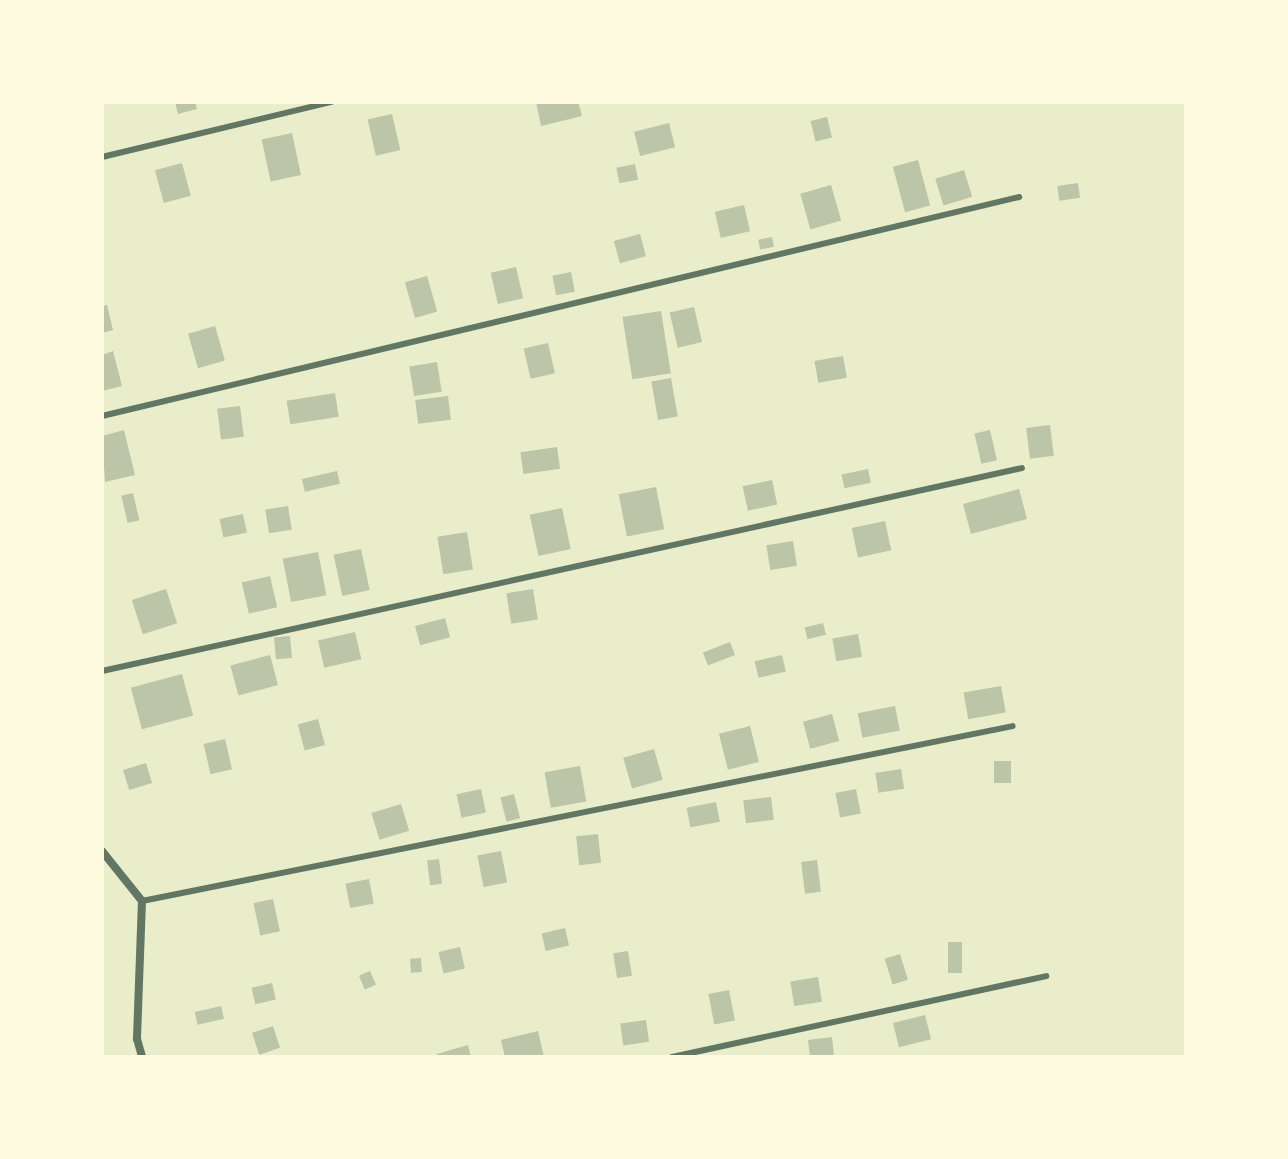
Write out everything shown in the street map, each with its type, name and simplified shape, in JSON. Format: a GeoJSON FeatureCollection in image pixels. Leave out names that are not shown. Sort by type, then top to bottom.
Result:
{"type":"FeatureCollection","features":[{"type":"Feature","properties":{"kind":"street"},"geometry":{"type":"LineString","coordinates":[[102,851],[142,901],[137,1039],[142,1057]]}},
{"type":"Feature","properties":{"kind":"lane"},"geometry":{"type":"LineString","coordinates":[[102,157],[331,102]]}},
{"type":"Feature","properties":{"kind":"lane"},"geometry":{"type":"LineString","coordinates":[[102,416],[1019,197]]}},
{"type":"Feature","properties":{"kind":"lane"},"geometry":{"type":"LineString","coordinates":[[102,671],[1022,468]]}},
{"type":"Feature","properties":{"kind":"lane"},"geometry":{"type":"LineString","coordinates":[[142,901],[1013,726]]}},
{"type":"Feature","properties":{"kind":"lane"},"geometry":{"type":"LineString","coordinates":[[672,1057],[1046,976]]}},
{"type":"Feature","properties":{"kind":"building"},"geometry":{"type":"Polygon","coordinates":[[[175,102],[195,102],[197,109],[178,114],[175,102]]]}},
{"type":"Feature","properties":{"kind":"building"},"geometry":{"type":"Polygon","coordinates":[[[536,102],[578,102],[582,116],[541,126],[536,102]]]}},
{"type":"Feature","properties":{"kind":"building"},"geometry":{"type":"Polygon","coordinates":[[[392,114],[400,150],[376,156],[368,120],[392,114]]]}},
{"type":"Feature","properties":{"kind":"building"},"geometry":{"type":"Polygon","coordinates":[[[827,117],[832,137],[816,141],[811,121],[827,117]]]}},
{"type":"Feature","properties":{"kind":"building"},"geometry":{"type":"Polygon","coordinates":[[[669,123],[675,147],[640,156],[634,132],[669,123]]]}},
{"type":"Feature","properties":{"kind":"building"},"geometry":{"type":"Polygon","coordinates":[[[292,133],[301,175],[271,182],[262,139],[292,133]]]}},
{"type":"Feature","properties":{"kind":"building"},"geometry":{"type":"Polygon","coordinates":[[[918,160],[930,205],[905,212],[893,167],[918,160]]]}},
{"type":"Feature","properties":{"kind":"building"},"geometry":{"type":"Polygon","coordinates":[[[182,163],[191,196],[164,203],[155,170],[182,163]]]}},
{"type":"Feature","properties":{"kind":"building"},"geometry":{"type":"Polygon","coordinates":[[[635,164],[638,180],[619,183],[616,168],[635,164]]]}},
{"type":"Feature","properties":{"kind":"building"},"geometry":{"type":"Polygon","coordinates":[[[964,170],[972,197],[943,206],[935,179],[964,170]]]}},
{"type":"Feature","properties":{"kind":"building"},"geometry":{"type":"Polygon","coordinates":[[[1078,183],[1080,198],[1059,201],[1057,186],[1078,183]]]}},
{"type":"Feature","properties":{"kind":"building"},"geometry":{"type":"Polygon","coordinates":[[[831,185],[841,221],[810,229],[800,194],[831,185]]]}},
{"type":"Feature","properties":{"kind":"building"},"geometry":{"type":"Polygon","coordinates":[[[744,205],[750,231],[721,238],[715,212],[744,205]]]}},
{"type":"Feature","properties":{"kind":"building"},"geometry":{"type":"Polygon","coordinates":[[[640,234],[646,256],[620,263],[614,241],[640,234]]]}},
{"type":"Feature","properties":{"kind":"building"},"geometry":{"type":"Polygon","coordinates":[[[772,237],[774,247],[760,249],[758,240],[772,237]]]}},
{"type":"Feature","properties":{"kind":"building"},"geometry":{"type":"Polygon","coordinates":[[[516,267],[523,298],[498,304],[491,273],[516,267]]]}},
{"type":"Feature","properties":{"kind":"building"},"geometry":{"type":"Polygon","coordinates":[[[571,272],[575,292],[556,295],[552,276],[571,272]]]}},
{"type":"Feature","properties":{"kind":"building"},"geometry":{"type":"Polygon","coordinates":[[[427,276],[437,312],[415,318],[405,282],[427,276]]]}},
{"type":"Feature","properties":{"kind":"building"},"geometry":{"type":"Polygon","coordinates":[[[107,305],[113,330],[102,333],[102,306],[107,305]]]}},
{"type":"Feature","properties":{"kind":"building"},"geometry":{"type":"Polygon","coordinates":[[[694,307],[702,342],[678,348],[670,313],[694,307]]]}},
{"type":"Feature","properties":{"kind":"building"},"geometry":{"type":"Polygon","coordinates":[[[661,311],[671,373],[632,379],[622,317],[661,311]]]}},
{"type":"Feature","properties":{"kind":"building"},"geometry":{"type":"Polygon","coordinates":[[[215,326],[225,361],[198,368],[188,334],[215,326]]]}},
{"type":"Feature","properties":{"kind":"building"},"geometry":{"type":"Polygon","coordinates":[[[548,343],[555,373],[531,379],[524,349],[548,343]]]}},
{"type":"Feature","properties":{"kind":"building"},"geometry":{"type":"Polygon","coordinates":[[[113,351],[122,386],[102,391],[102,355],[113,351]]]}},
{"type":"Feature","properties":{"kind":"building"},"geometry":{"type":"Polygon","coordinates":[[[843,356],[847,378],[818,383],[814,361],[843,356]]]}},
{"type":"Feature","properties":{"kind":"building"},"geometry":{"type":"Polygon","coordinates":[[[437,362],[442,392],[414,396],[409,366],[437,362]]]}},
{"type":"Feature","properties":{"kind":"building"},"geometry":{"type":"Polygon","coordinates":[[[671,378],[678,416],[658,420],[651,381],[671,378]]]}},
{"type":"Feature","properties":{"kind":"building"},"geometry":{"type":"Polygon","coordinates":[[[335,393],[339,417],[290,424],[287,401],[335,393]]]}},
{"type":"Feature","properties":{"kind":"building"},"geometry":{"type":"Polygon","coordinates":[[[448,396],[451,420],[418,424],[415,400],[448,396]]]}},
{"type":"Feature","properties":{"kind":"building"},"geometry":{"type":"Polygon","coordinates":[[[240,406],[244,437],[221,440],[217,409],[240,406]]]}},
{"type":"Feature","properties":{"kind":"building"},"geometry":{"type":"Polygon","coordinates":[[[1050,425],[1054,456],[1030,459],[1026,428],[1050,425]]]}},
{"type":"Feature","properties":{"kind":"building"},"geometry":{"type":"Polygon","coordinates":[[[124,430],[135,475],[105,482],[102,436],[124,430]]]}},
{"type":"Feature","properties":{"kind":"building"},"geometry":{"type":"Polygon","coordinates":[[[990,430],[997,460],[981,464],[974,434],[990,430]]]}},
{"type":"Feature","properties":{"kind":"building"},"geometry":{"type":"Polygon","coordinates":[[[557,447],[560,469],[523,474],[520,452],[557,447]]]}},
{"type":"Feature","properties":{"kind":"building"},"geometry":{"type":"Polygon","coordinates":[[[868,469],[871,483],[845,488],[842,475],[868,469]]]}},
{"type":"Feature","properties":{"kind":"building"},"geometry":{"type":"Polygon","coordinates":[[[337,471],[340,484],[305,492],[302,479],[337,471]]]}},
{"type":"Feature","properties":{"kind":"building"},"geometry":{"type":"Polygon","coordinates":[[[772,480],[777,504],[748,511],[743,486],[772,480]]]}},
{"type":"Feature","properties":{"kind":"building"},"geometry":{"type":"Polygon","coordinates":[[[656,487],[664,529],[627,536],[619,494],[656,487]]]}},
{"type":"Feature","properties":{"kind":"building"},"geometry":{"type":"Polygon","coordinates":[[[1019,489],[1027,519],[971,534],[963,504],[1019,489]]]}},
{"type":"Feature","properties":{"kind":"building"},"geometry":{"type":"Polygon","coordinates":[[[133,493],[139,520],[128,523],[121,496],[133,493]]]}},
{"type":"Feature","properties":{"kind":"building"},"geometry":{"type":"Polygon","coordinates":[[[288,506],[292,530],[269,533],[265,510],[288,506]]]}},
{"type":"Feature","properties":{"kind":"building"},"geometry":{"type":"Polygon","coordinates":[[[562,508],[571,549],[538,556],[530,515],[562,508]]]}},
{"type":"Feature","properties":{"kind":"building"},"geometry":{"type":"Polygon","coordinates":[[[243,514],[247,533],[223,538],[220,519],[243,514]]]}},
{"type":"Feature","properties":{"kind":"building"},"geometry":{"type":"Polygon","coordinates":[[[885,521],[891,550],[858,557],[852,528],[885,521]]]}},
{"type":"Feature","properties":{"kind":"building"},"geometry":{"type":"Polygon","coordinates":[[[467,532],[473,570],[443,574],[437,537],[467,532]]]}},
{"type":"Feature","properties":{"kind":"building"},"geometry":{"type":"Polygon","coordinates":[[[793,541],[797,566],[770,570],[766,545],[793,541]]]}},
{"type":"Feature","properties":{"kind":"building"},"geometry":{"type":"Polygon","coordinates":[[[361,549],[370,590],[342,596],[334,555],[361,549]]]}},
{"type":"Feature","properties":{"kind":"building"},"geometry":{"type":"Polygon","coordinates":[[[318,552],[326,595],[291,602],[283,559],[318,552]]]}},
{"type":"Feature","properties":{"kind":"building"},"geometry":{"type":"Polygon","coordinates":[[[270,576],[277,607],[249,614],[242,583],[270,576]]]}},
{"type":"Feature","properties":{"kind":"building"},"geometry":{"type":"Polygon","coordinates":[[[166,589],[177,623],[143,634],[132,600],[166,589]]]}},
{"type":"Feature","properties":{"kind":"building"},"geometry":{"type":"Polygon","coordinates":[[[533,589],[538,620],[511,624],[506,593],[533,589]]]}},
{"type":"Feature","properties":{"kind":"building"},"geometry":{"type":"Polygon","coordinates":[[[445,618],[450,637],[420,645],[415,626],[445,618]]]}},
{"type":"Feature","properties":{"kind":"building"},"geometry":{"type":"Polygon","coordinates":[[[823,623],[826,635],[807,639],[805,628],[823,623]]]}},
{"type":"Feature","properties":{"kind":"building"},"geometry":{"type":"Polygon","coordinates":[[[355,632],[361,659],[324,668],[318,641],[355,632]]]}},
{"type":"Feature","properties":{"kind":"building"},"geometry":{"type":"Polygon","coordinates":[[[858,634],[862,657],[836,661],[832,639],[858,634]]]}},
{"type":"Feature","properties":{"kind":"building"},"geometry":{"type":"Polygon","coordinates":[[[290,636],[292,658],[276,659],[274,637],[290,636]]]}},
{"type":"Feature","properties":{"kind":"building"},"geometry":{"type":"Polygon","coordinates":[[[730,642],[735,655],[708,665],[703,652],[730,642]]]}},
{"type":"Feature","properties":{"kind":"building"},"geometry":{"type":"Polygon","coordinates":[[[270,655],[278,685],[238,696],[230,666],[270,655]]]}},
{"type":"Feature","properties":{"kind":"building"},"geometry":{"type":"Polygon","coordinates":[[[782,655],[786,672],[759,678],[755,661],[782,655]]]}},
{"type":"Feature","properties":{"kind":"building"},"geometry":{"type":"Polygon","coordinates":[[[182,674],[193,716],[142,729],[131,688],[182,674]]]}},
{"type":"Feature","properties":{"kind":"building"},"geometry":{"type":"Polygon","coordinates":[[[1001,686],[1006,713],[968,719],[964,693],[1001,686]]]}},
{"type":"Feature","properties":{"kind":"building"},"geometry":{"type":"Polygon","coordinates":[[[895,706],[900,731],[862,738],[858,713],[895,706]]]}},
{"type":"Feature","properties":{"kind":"building"},"geometry":{"type":"Polygon","coordinates":[[[832,714],[839,741],[810,749],[803,722],[832,714]]]}},
{"type":"Feature","properties":{"kind":"building"},"geometry":{"type":"Polygon","coordinates":[[[318,719],[325,745],[305,751],[298,724],[318,719]]]}},
{"type":"Feature","properties":{"kind":"building"},"geometry":{"type":"Polygon","coordinates":[[[750,726],[759,762],[728,770],[719,734],[750,726]]]}},
{"type":"Feature","properties":{"kind":"building"},"geometry":{"type":"Polygon","coordinates":[[[225,739],[232,769],[211,774],[204,744],[225,739]]]}},
{"type":"Feature","properties":{"kind":"building"},"geometry":{"type":"Polygon","coordinates":[[[654,749],[663,780],[632,789],[623,758],[654,749]]]}},
{"type":"Feature","properties":{"kind":"building"},"geometry":{"type":"Polygon","coordinates":[[[994,761],[1011,761],[1011,783],[994,783],[994,761]]]}},
{"type":"Feature","properties":{"kind":"building"},"geometry":{"type":"Polygon","coordinates":[[[146,763],[152,783],[129,790],[123,770],[146,763]]]}},
{"type":"Feature","properties":{"kind":"building"},"geometry":{"type":"Polygon","coordinates":[[[580,766],[586,801],[551,808],[545,772],[580,766]]]}},
{"type":"Feature","properties":{"kind":"building"},"geometry":{"type":"Polygon","coordinates":[[[901,769],[904,789],[878,793],[875,773],[901,769]]]}},
{"type":"Feature","properties":{"kind":"building"},"geometry":{"type":"Polygon","coordinates":[[[481,789],[486,812],[462,818],[457,794],[481,789]]]}},
{"type":"Feature","properties":{"kind":"building"},"geometry":{"type":"Polygon","coordinates":[[[856,789],[861,814],[840,818],[835,793],[856,789]]]}},
{"type":"Feature","properties":{"kind":"building"},"geometry":{"type":"Polygon","coordinates":[[[514,794],[520,818],[506,822],[500,797],[514,794]]]}},
{"type":"Feature","properties":{"kind":"building"},"geometry":{"type":"Polygon","coordinates":[[[771,797],[774,820],[746,823],[743,800],[771,797]]]}},
{"type":"Feature","properties":{"kind":"building"},"geometry":{"type":"Polygon","coordinates":[[[716,802],[720,822],[690,827],[687,808],[716,802]]]}},
{"type":"Feature","properties":{"kind":"building"},"geometry":{"type":"Polygon","coordinates":[[[401,804],[409,831],[380,840],[371,813],[401,804]]]}},
{"type":"Feature","properties":{"kind":"building"},"geometry":{"type":"Polygon","coordinates":[[[598,834],[601,863],[579,865],[576,836],[598,834]]]}},
{"type":"Feature","properties":{"kind":"building"},"geometry":{"type":"Polygon","coordinates":[[[501,851],[507,882],[484,887],[477,856],[501,851]]]}},
{"type":"Feature","properties":{"kind":"building"},"geometry":{"type":"Polygon","coordinates":[[[439,859],[442,884],[430,885],[427,860],[439,859]]]}},
{"type":"Feature","properties":{"kind":"building"},"geometry":{"type":"Polygon","coordinates":[[[817,860],[821,892],[805,894],[801,862],[817,860]]]}},
{"type":"Feature","properties":{"kind":"building"},"geometry":{"type":"Polygon","coordinates":[[[369,879],[374,904],[350,908],[345,884],[369,879]]]}},
{"type":"Feature","properties":{"kind":"building"},"geometry":{"type":"Polygon","coordinates":[[[273,899],[280,931],[260,935],[253,903],[273,899]]]}},
{"type":"Feature","properties":{"kind":"building"},"geometry":{"type":"Polygon","coordinates":[[[565,928],[569,946],[546,951],[542,933],[565,928]]]}},
{"type":"Feature","properties":{"kind":"building"},"geometry":{"type":"Polygon","coordinates":[[[948,942],[962,942],[962,973],[948,973],[948,942]]]}},
{"type":"Feature","properties":{"kind":"building"},"geometry":{"type":"Polygon","coordinates":[[[460,947],[465,968],[444,973],[439,952],[460,947]]]}},
{"type":"Feature","properties":{"kind":"building"},"geometry":{"type":"Polygon","coordinates":[[[628,951],[632,976],[617,978],[613,953],[628,951]]]}},
{"type":"Feature","properties":{"kind":"building"},"geometry":{"type":"Polygon","coordinates":[[[900,954],[908,980],[893,984],[885,959],[900,954]]]}},
{"type":"Feature","properties":{"kind":"building"},"geometry":{"type":"Polygon","coordinates":[[[421,958],[422,972],[411,973],[410,959],[421,958]]]}},
{"type":"Feature","properties":{"kind":"building"},"geometry":{"type":"Polygon","coordinates":[[[370,971],[376,985],[365,989],[359,976],[370,971]]]}},
{"type":"Feature","properties":{"kind":"building"},"geometry":{"type":"Polygon","coordinates":[[[818,977],[822,1002],[794,1006],[790,981],[818,977]]]}},
{"type":"Feature","properties":{"kind":"building"},"geometry":{"type":"Polygon","coordinates":[[[272,983],[276,1000],[255,1004],[252,988],[272,983]]]}},
{"type":"Feature","properties":{"kind":"building"},"geometry":{"type":"Polygon","coordinates":[[[729,990],[735,1020],[714,1024],[708,994],[729,990]]]}},
{"type":"Feature","properties":{"kind":"building"},"geometry":{"type":"Polygon","coordinates":[[[221,1006],[224,1019],[198,1025],[195,1012],[221,1006]]]}},
{"type":"Feature","properties":{"kind":"building"},"geometry":{"type":"Polygon","coordinates":[[[925,1015],[931,1039],[899,1047],[893,1023],[925,1015]]]}},
{"type":"Feature","properties":{"kind":"building"},"geometry":{"type":"Polygon","coordinates":[[[646,1020],[649,1042],[623,1045],[620,1024],[646,1020]]]}},
{"type":"Feature","properties":{"kind":"building"},"geometry":{"type":"Polygon","coordinates":[[[273,1026],[280,1048],[259,1055],[252,1033],[273,1026]]]}},
{"type":"Feature","properties":{"kind":"building"},"geometry":{"type":"Polygon","coordinates":[[[538,1031],[544,1057],[505,1057],[501,1040],[538,1031]]]}},
{"type":"Feature","properties":{"kind":"building"},"geometry":{"type":"Polygon","coordinates":[[[832,1037],[834,1057],[810,1057],[808,1040],[832,1037]]]}},
{"type":"Feature","properties":{"kind":"building"},"geometry":{"type":"Polygon","coordinates":[[[468,1045],[471,1057],[438,1057],[437,1054],[468,1045]]]}}]}
